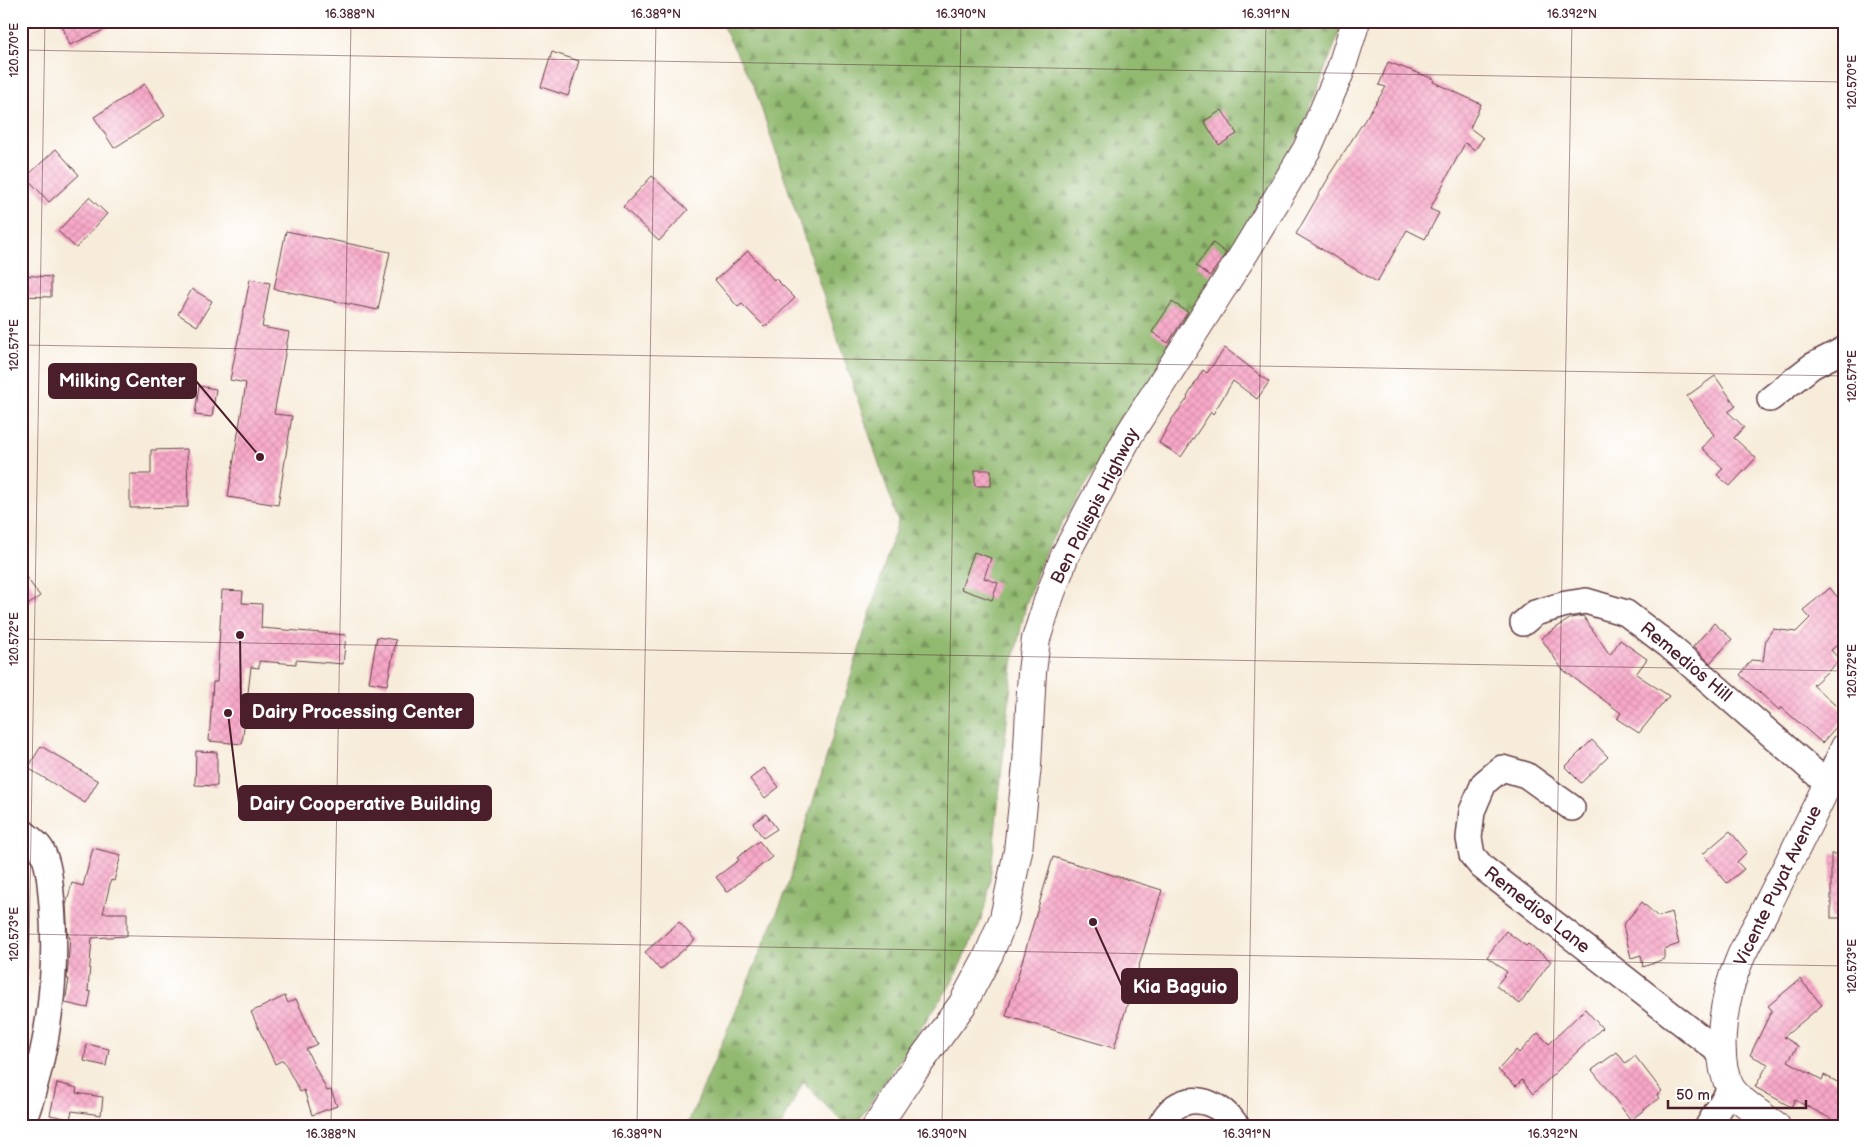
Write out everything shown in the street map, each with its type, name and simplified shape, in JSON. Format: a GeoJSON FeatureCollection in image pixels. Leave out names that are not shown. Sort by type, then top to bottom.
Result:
{"type":"FeatureCollection","features":[{"type":"Feature","properties":{"kind":"main road","name":"Ben Palispis Highway"},"geometry":{"type":"LineString","coordinates":[[877,1126],[912,1073],[962,1004],[989,954],[1004,918],[1018,851],[1027,765],[1032,672],[1036,639],[1065,556],[1130,432],[1245,252],[1307,149],[1340,72],[1356,21]]}},
{"type":"Feature","properties":{"kind":"main road","name":"Vicente Puyat Avenue"},"geometry":{"type":"LineString","coordinates":[[1776,1126],[1749,1106],[1731,1088],[1725,1074],[1723,1031],[1727,1004],[1739,961],[1845,747]]}},
{"type":"Feature","properties":{"kind":"street"},"geometry":{"type":"LineString","coordinates":[[1770,399],[1812,366],[1845,348]]}},
{"type":"Feature","properties":{"kind":"street","name":"Remedios Hill"},"geometry":{"type":"LineString","coordinates":[[1523,623],[1535,613],[1566,604],[1586,601],[1626,613],[1668,645],[1828,784]]}},
{"type":"Feature","properties":{"kind":"street","name":"Remedios Lane"},"geometry":{"type":"LineString","coordinates":[[1572,808],[1526,775],[1502,768],[1484,783],[1472,811],[1469,838],[1472,855],[1482,867],[1723,1055]]}},
{"type":"Feature","properties":{"kind":"street"},"geometry":{"type":"LineString","coordinates":[[21,830],[31,852],[47,865],[52,903],[54,948],[53,993],[48,1029],[37,1078],[22,1126]]}},
{"type":"Feature","properties":{"kind":"street"},"geometry":{"type":"LineString","coordinates":[[1708,1126],[1731,1088]]}},
{"type":"Feature","properties":{"kind":"street"},"geometry":{"type":"LineString","coordinates":[[1160,1126],[1174,1108],[1185,1102],[1197,1100],[1210,1103],[1231,1118],[1237,1126]]}},
{"type":"Feature","properties":{"kind":"green space"},"geometry":{"type":"Polygon","coordinates":[[[720,21],[1344,21],[1298,138],[1242,236],[1047,547],[1026,604],[1013,664],[987,901],[979,925],[951,984],[855,1126],[846,1126],[803,1082],[781,1126],[687,1126],[785,894],[898,521],[755,89],[720,21]]]}},
{"type":"Feature","properties":{"kind":"building"},"geometry":{"type":"Polygon","coordinates":[[[60,21],[124,21],[70,45],[60,21]]]}},
{"type":"Feature","properties":{"kind":"building"},"geometry":{"type":"Polygon","coordinates":[[[552,52],[579,61],[568,96],[541,87],[552,52]]]}},
{"type":"Feature","properties":{"kind":"building"},"geometry":{"type":"Polygon","coordinates":[[[1388,62],[1434,79],[1433,82],[1481,104],[1470,128],[1483,138],[1475,150],[1465,143],[1430,209],[1439,213],[1425,239],[1407,230],[1377,282],[1296,234],[1328,177],[1386,87],[1379,85],[1388,62]]]}},
{"type":"Feature","properties":{"kind":"building"},"geometry":{"type":"Polygon","coordinates":[[[145,84],[165,116],[114,148],[94,117],[145,84]]]}},
{"type":"Feature","properties":{"kind":"building"},"geometry":{"type":"Polygon","coordinates":[[[1222,110],[1237,134],[1219,145],[1204,121],[1222,110]]]}},
{"type":"Feature","properties":{"kind":"building"},"geometry":{"type":"Polygon","coordinates":[[[56,149],[79,175],[49,202],[26,177],[56,149]]]}},
{"type":"Feature","properties":{"kind":"building"},"geometry":{"type":"Polygon","coordinates":[[[652,176],[688,210],[659,241],[623,207],[652,176]]]}},
{"type":"Feature","properties":{"kind":"building"},"geometry":{"type":"Polygon","coordinates":[[[89,197],[107,214],[76,248],[58,231],[89,197]]]}},
{"type":"Feature","properties":{"kind":"building"},"geometry":{"type":"Polygon","coordinates":[[[286,231],[390,252],[378,310],[274,289],[286,231]]]}},
{"type":"Feature","properties":{"kind":"building"},"geometry":{"type":"Polygon","coordinates":[[[1213,243],[1226,253],[1210,276],[1196,266],[1213,243]]]}},
{"type":"Feature","properties":{"kind":"building"},"geometry":{"type":"Polygon","coordinates":[[[748,251],[774,280],[775,278],[795,298],[765,327],[742,304],[738,307],[715,280],[748,251]]]}},
{"type":"Feature","properties":{"kind":"building"},"geometry":{"type":"Polygon","coordinates":[[[21,275],[51,277],[51,297],[21,296],[21,275]]]}},
{"type":"Feature","properties":{"kind":"building"},"geometry":{"type":"Polygon","coordinates":[[[250,279],[270,283],[262,327],[289,332],[274,414],[292,416],[278,505],[228,497],[246,383],[230,380],[250,279]]]}},
{"type":"Feature","properties":{"kind":"building"},"geometry":{"type":"Polygon","coordinates":[[[192,289],[212,301],[197,326],[178,314],[192,289]]]}},
{"type":"Feature","properties":{"kind":"building"},"geometry":{"type":"Polygon","coordinates":[[[1172,302],[1188,312],[1168,343],[1152,332],[1172,302]]]}},
{"type":"Feature","properties":{"kind":"building"},"geometry":{"type":"Polygon","coordinates":[[[1225,348],[1269,382],[1257,399],[1233,381],[1213,414],[1211,412],[1181,457],[1159,443],[1172,419],[1188,398],[1203,370],[1207,373],[1225,348]]]}},
{"type":"Feature","properties":{"kind":"building"},"geometry":{"type":"Polygon","coordinates":[[[1715,376],[1736,406],[1728,412],[1744,427],[1734,438],[1756,458],[1730,486],[1717,475],[1723,468],[1702,448],[1714,435],[1687,396],[1715,376]]]}},
{"type":"Feature","properties":{"kind":"building"},"geometry":{"type":"Polygon","coordinates":[[[199,386],[216,389],[212,417],[195,415],[199,386]]]}},
{"type":"Feature","properties":{"kind":"building"},"geometry":{"type":"Polygon","coordinates":[[[187,449],[188,507],[130,508],[130,474],[151,474],[151,450],[187,449]]]}},
{"type":"Feature","properties":{"kind":"building"},"geometry":{"type":"Polygon","coordinates":[[[975,470],[991,470],[991,486],[975,486],[975,470]]]}},
{"type":"Feature","properties":{"kind":"building"},"geometry":{"type":"Polygon","coordinates":[[[974,552],[991,558],[984,578],[998,583],[992,600],[961,589],[974,552]]]}},
{"type":"Feature","properties":{"kind":"building"},"geometry":{"type":"Polygon","coordinates":[[[21,570],[40,596],[21,610],[21,570]]]}},
{"type":"Feature","properties":{"kind":"building"},"geometry":{"type":"Polygon","coordinates":[[[1830,588],[1845,606],[1845,639],[1831,650],[1840,660],[1813,685],[1845,714],[1845,717],[1822,743],[1781,707],[1779,710],[1740,675],[1751,660],[1763,661],[1766,639],[1773,629],[1796,632],[1810,618],[1803,610],[1830,588]]]}},
{"type":"Feature","properties":{"kind":"building"},"geometry":{"type":"Polygon","coordinates":[[[222,590],[243,591],[242,603],[262,604],[261,628],[346,635],[343,664],[296,660],[296,664],[259,661],[259,668],[251,667],[242,744],[209,741],[213,682],[217,682],[222,590]]]}},
{"type":"Feature","properties":{"kind":"building"},"geometry":{"type":"Polygon","coordinates":[[[1583,616],[1610,655],[1620,640],[1647,659],[1636,674],[1669,696],[1639,733],[1617,719],[1621,713],[1562,669],[1541,638],[1571,618],[1583,616]]]}},
{"type":"Feature","properties":{"kind":"building"},"geometry":{"type":"Polygon","coordinates":[[[1714,623],[1732,639],[1710,663],[1693,647],[1714,623]]]}},
{"type":"Feature","properties":{"kind":"building"},"geometry":{"type":"Polygon","coordinates":[[[377,637],[396,640],[387,685],[369,682],[377,637]]]}},
{"type":"Feature","properties":{"kind":"building"},"geometry":{"type":"Polygon","coordinates":[[[1592,740],[1608,757],[1581,783],[1565,767],[1592,740]]]}},
{"type":"Feature","properties":{"kind":"building"},"geometry":{"type":"Polygon","coordinates":[[[41,746],[98,781],[85,803],[28,768],[41,746]]]}},
{"type":"Feature","properties":{"kind":"building"},"geometry":{"type":"Polygon","coordinates":[[[196,751],[217,752],[217,786],[195,785],[196,751]]]}},
{"type":"Feature","properties":{"kind":"building"},"geometry":{"type":"Polygon","coordinates":[[[764,768],[779,787],[765,798],[750,779],[764,768]]]}},
{"type":"Feature","properties":{"kind":"building"},"geometry":{"type":"Polygon","coordinates":[[[766,814],[777,829],[763,838],[753,823],[766,814]]]}},
{"type":"Feature","properties":{"kind":"building"},"geometry":{"type":"Polygon","coordinates":[[[1730,831],[1747,852],[1737,862],[1744,869],[1727,883],[1703,854],[1730,831]]]}},
{"type":"Feature","properties":{"kind":"building"},"geometry":{"type":"Polygon","coordinates":[[[759,841],[772,857],[727,892],[716,877],[739,860],[737,858],[759,841]]]}},
{"type":"Feature","properties":{"kind":"building"},"geometry":{"type":"Polygon","coordinates":[[[93,848],[121,855],[114,881],[111,880],[103,913],[127,913],[127,936],[92,938],[88,991],[91,992],[88,1008],[65,1003],[69,979],[67,979],[70,937],[68,937],[66,905],[72,883],[83,886],[93,848]]]}},
{"type":"Feature","properties":{"kind":"building"},"geometry":{"type":"Polygon","coordinates":[[[1831,854],[1845,854],[1845,918],[1831,918],[1831,854]]]}},
{"type":"Feature","properties":{"kind":"building"},"geometry":{"type":"Polygon","coordinates":[[[1053,857],[1162,890],[1114,1048],[1006,1016],[1053,857]]]}},
{"type":"Feature","properties":{"kind":"building"},"geometry":{"type":"Polygon","coordinates":[[[1642,902],[1658,917],[1671,912],[1679,944],[1664,949],[1664,959],[1643,967],[1641,955],[1631,958],[1623,925],[1642,902]]]}},
{"type":"Feature","properties":{"kind":"building"},"geometry":{"type":"Polygon","coordinates":[[[679,922],[695,940],[660,970],[645,952],[679,922]]]}},
{"type":"Feature","properties":{"kind":"building"},"geometry":{"type":"Polygon","coordinates":[[[1506,931],[1551,961],[1520,1004],[1496,986],[1507,972],[1487,957],[1506,931]]]}},
{"type":"Feature","properties":{"kind":"building"},"geometry":{"type":"Polygon","coordinates":[[[1800,979],[1822,1005],[1784,1037],[1798,1046],[1788,1061],[1822,1080],[1824,1075],[1845,1086],[1845,1126],[1795,1100],[1791,1107],[1755,1087],[1768,1064],[1750,1055],[1772,1010],[1768,1006],[1800,979]]]}},
{"type":"Feature","properties":{"kind":"building"},"geometry":{"type":"Polygon","coordinates":[[[285,996],[288,1003],[296,999],[317,1044],[306,1049],[327,1091],[331,1090],[337,1106],[312,1115],[304,1090],[300,1092],[283,1060],[275,1064],[251,1012],[285,996]]]}},
{"type":"Feature","properties":{"kind":"building"},"geometry":{"type":"Polygon","coordinates":[[[1585,1009],[1602,1028],[1533,1094],[1522,1080],[1516,1086],[1498,1070],[1516,1050],[1519,1053],[1538,1033],[1549,1044],[1585,1009]]]}},
{"type":"Feature","properties":{"kind":"building"},"geometry":{"type":"Polygon","coordinates":[[[87,1044],[109,1049],[106,1066],[84,1061],[87,1044]]]}},
{"type":"Feature","properties":{"kind":"building"},"geometry":{"type":"Polygon","coordinates":[[[1617,1052],[1626,1064],[1635,1056],[1662,1091],[1657,1095],[1659,1098],[1631,1120],[1592,1070],[1617,1052]]]}},
{"type":"Feature","properties":{"kind":"building"},"geometry":{"type":"Polygon","coordinates":[[[57,1083],[77,1088],[76,1093],[103,1097],[101,1115],[72,1111],[70,1119],[50,1115],[57,1083]]]}},
{"type":"Feature","properties":{"kind":"place","name":"Milking Center"},"geometry":{"type":"Point","coordinates":[260,457]}},
{"type":"Feature","properties":{"kind":"place","name":"Dairy Processing Center"},"geometry":{"type":"Point","coordinates":[240,635]}},
{"type":"Feature","properties":{"kind":"place","name":"Dairy Cooperative Building"},"geometry":{"type":"Point","coordinates":[228,713]}},
{"type":"Feature","properties":{"kind":"place","name":"Kia Baguio"},"geometry":{"type":"Point","coordinates":[1093,922]}}]}
